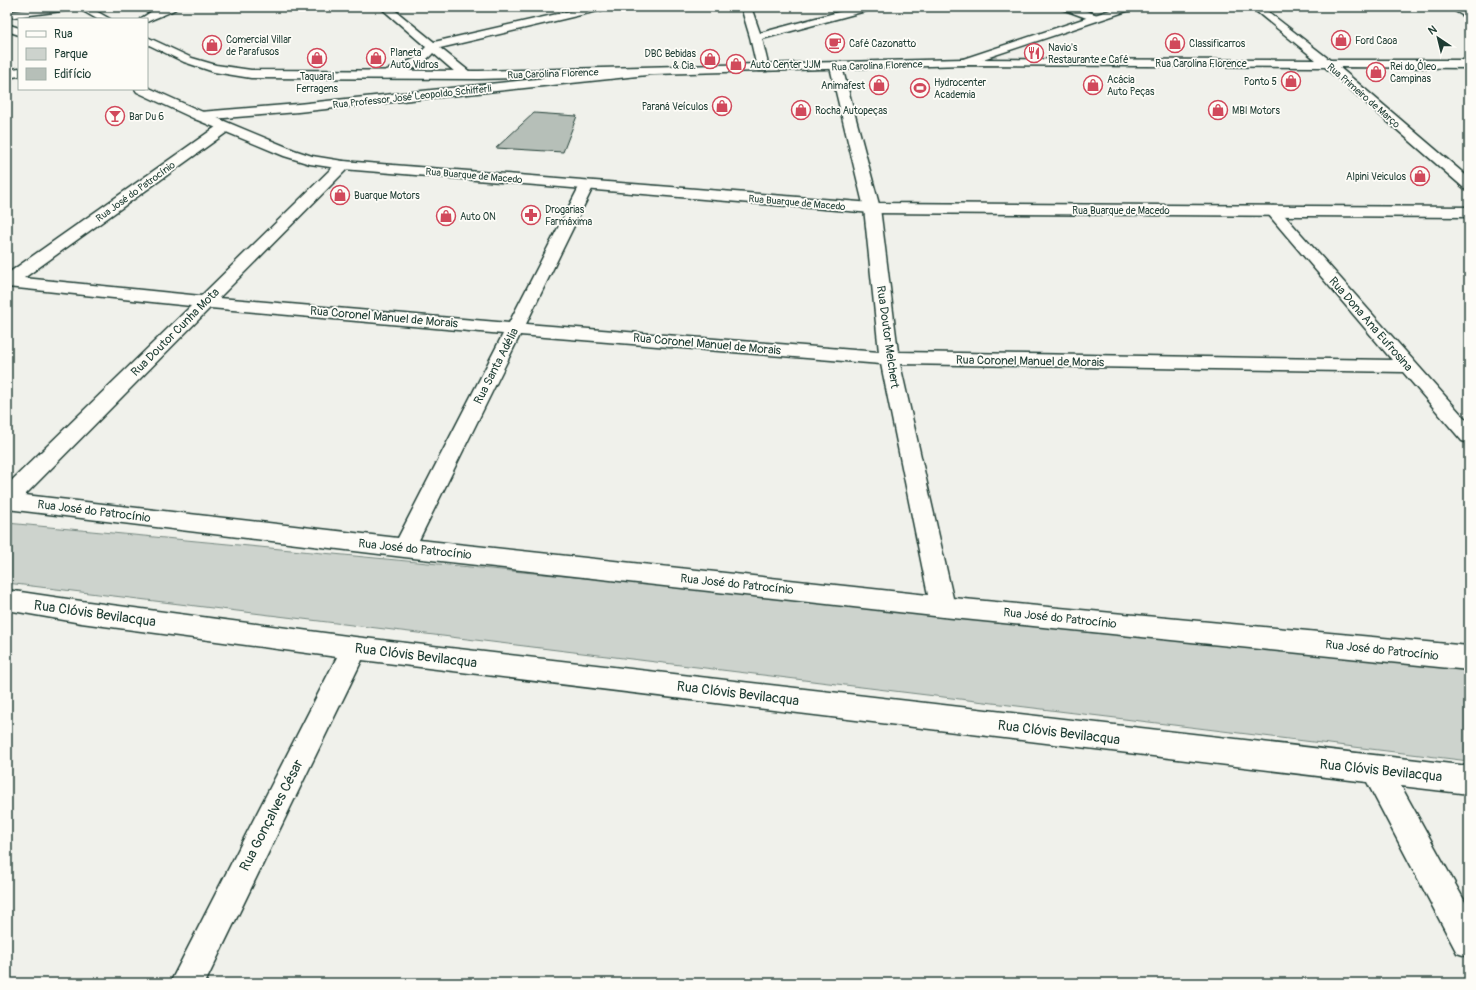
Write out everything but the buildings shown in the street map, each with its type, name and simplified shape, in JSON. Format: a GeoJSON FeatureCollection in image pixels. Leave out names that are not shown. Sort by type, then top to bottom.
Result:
{"type":"FeatureCollection","features":[{"type":"Feature","properties":{"kind":"street"},"geometry":{"type":"LineString","coordinates":[[7,9],[23,7]]}},
{"type":"Feature","properties":{"kind":"street"},"geometry":{"type":"LineString","coordinates":[[7,15],[69,7]]}},
{"type":"Feature","properties":{"kind":"street"},"geometry":{"type":"LineString","coordinates":[[81,7],[104,18]]}},
{"type":"Feature","properties":{"kind":"street"},"geometry":{"type":"LineString","coordinates":[[147,18],[158,12],[173,7]]}},
{"type":"Feature","properties":{"kind":"street"},"geometry":{"type":"LineString","coordinates":[[385,7],[466,75]]}},
{"type":"Feature","properties":{"kind":"street"},"geometry":{"type":"LineString","coordinates":[[432,46],[602,7]]}},
{"type":"Feature","properties":{"kind":"street"},"geometry":{"type":"LineString","coordinates":[[746,7],[756,37],[763,68]]}},
{"type":"Feature","properties":{"kind":"street"},"geometry":{"type":"LineString","coordinates":[[756,37],[869,7]]}},
{"type":"Feature","properties":{"kind":"street"},"geometry":{"type":"LineString","coordinates":[[1066,7],[1096,18]]}},
{"type":"Feature","properties":{"kind":"street"},"geometry":{"type":"LineString","coordinates":[[964,62],[1130,7]]}},
{"type":"Feature","properties":{"kind":"street","name":"Rua Primeiro de Março"},"geometry":{"type":"LineString","coordinates":[[1256,7],[1327,63],[1469,185]]}},
{"type":"Feature","properties":{"kind":"street"},"geometry":{"type":"LineString","coordinates":[[1453,7],[1469,16]]}},
{"type":"Feature","properties":{"kind":"street"},"geometry":{"type":"LineString","coordinates":[[7,27],[18,32]]}},
{"type":"Feature","properties":{"kind":"street","name":"Rua Carolina Florence"},"geometry":{"type":"LineString","coordinates":[[148,40],[188,60],[214,68],[251,74],[466,75],[964,62],[1469,64]]}},
{"type":"Feature","properties":{"kind":"street"},"geometry":{"type":"LineString","coordinates":[[386,75],[414,65],[427,56],[432,46]]}},
{"type":"Feature","properties":{"kind":"street","name":"Rua Doutor Melchert"},"geometry":{"type":"LineString","coordinates":[[836,66],[872,208],[889,358],[943,607]]}},
{"type":"Feature","properties":{"kind":"street","name":"Rua Professor José Leopoldo Schifferli"},"geometry":{"type":"LineString","coordinates":[[200,116],[298,108],[672,69]]}},
{"type":"Feature","properties":{"kind":"street"},"geometry":{"type":"LineString","coordinates":[[7,74],[18,72]]}},
{"type":"Feature","properties":{"kind":"street","name":"Rua Buarque de Macedo"},"geometry":{"type":"LineString","coordinates":[[143,90],[225,127],[296,156],[310,160],[343,164],[872,208],[1469,212]]}},
{"type":"Feature","properties":{"kind":"street","name":"Rua José do Patrocínio"},"geometry":{"type":"LineString","coordinates":[[7,282],[225,127]]}},
{"type":"Feature","properties":{"kind":"street","name":"Rua Doutor Cunha Mota"},"geometry":{"type":"LineString","coordinates":[[7,500],[343,164]]}},
{"type":"Feature","properties":{"kind":"street","name":"Rua Santa Adélia"},"geometry":{"type":"LineString","coordinates":[[404,548],[587,184]]}},
{"type":"Feature","properties":{"kind":"street","name":"Rua Dona Ana Eufrosina"},"geometry":{"type":"LineString","coordinates":[[1273,211],[1469,436]]}},
{"type":"Feature","properties":{"kind":"street","name":"Rua Coronel Manuel de Morais"},"geometry":{"type":"LineString","coordinates":[[7,282],[205,302],[514,329],[889,358],[1408,366]]}},
{"type":"Feature","properties":{"kind":"street","name":"Rua José do Patrocínio"},"geometry":{"type":"LineString","coordinates":[[7,500],[404,548],[943,607],[1469,658]]}},
{"type":"Feature","properties":{"kind":"street","name":"Rua Clóvis Bevilacqua"},"geometry":{"type":"LineString","coordinates":[[7,600],[82,612],[355,648],[1469,780]]}},
{"type":"Feature","properties":{"kind":"street","name":"Rua Gonçalves César"},"geometry":{"type":"LineString","coordinates":[[187,983],[355,648]]}},
{"type":"Feature","properties":{"kind":"street"},"geometry":{"type":"LineString","coordinates":[[1376,770],[1469,941]]}},
{"type":"Feature","properties":{"kind":"green space"},"geometry":{"type":"Polygon","coordinates":[[[7,523],[1469,662],[1469,761],[7,583],[7,523]]]}},
{"type":"Feature","properties":{"kind":"place","name":"Ford Caoa"},"geometry":{"type":"Point","coordinates":[1341,40]}},
{"type":"Feature","properties":{"kind":"place","name":"Café Cazonatto"},"geometry":{"type":"Point","coordinates":[835,43]}},
{"type":"Feature","properties":{"kind":"place","name":"Classificarros"},"geometry":{"type":"Point","coordinates":[1175,43]}},
{"type":"Feature","properties":{"kind":"place","name":"Comercial Villar de Parafusos"},"geometry":{"type":"Point","coordinates":[212,45]}},
{"type":"Feature","properties":{"kind":"place","name":"Navio's Restaurante e Café"},"geometry":{"type":"Point","coordinates":[1034,53]}},
{"type":"Feature","properties":{"kind":"place","name":"Taquaral Ferragens"},"geometry":{"type":"Point","coordinates":[317,58]}},
{"type":"Feature","properties":{"kind":"place","name":"Planeta Auto Vidros"},"geometry":{"type":"Point","coordinates":[376,58]}},
{"type":"Feature","properties":{"kind":"place","name":"DBC Bebidas & Cia."},"geometry":{"type":"Point","coordinates":[710,59]}},
{"type":"Feature","properties":{"kind":"place","name":"Auto Center JJM"},"geometry":{"type":"Point","coordinates":[736,64]}},
{"type":"Feature","properties":{"kind":"place","name":"Rei do Óleo Campinas"},"geometry":{"type":"Point","coordinates":[1376,72]}},
{"type":"Feature","properties":{"kind":"place","name":"Ponto 5"},"geometry":{"type":"Point","coordinates":[1291,81]}},
{"type":"Feature","properties":{"kind":"place","name":"Animafest"},"geometry":{"type":"Point","coordinates":[879,85]}},
{"type":"Feature","properties":{"kind":"place","name":"Acácia Auto Peças"},"geometry":{"type":"Point","coordinates":[1093,85]}},
{"type":"Feature","properties":{"kind":"place","name":"Hydrocenter Academia"},"geometry":{"type":"Point","coordinates":[920,88]}},
{"type":"Feature","properties":{"kind":"place","name":"Paraná Veículos"},"geometry":{"type":"Point","coordinates":[722,106]}},
{"type":"Feature","properties":{"kind":"place","name":"Rocha Autopeças"},"geometry":{"type":"Point","coordinates":[801,110]}},
{"type":"Feature","properties":{"kind":"place","name":"MBI Motors"},"geometry":{"type":"Point","coordinates":[1218,110]}},
{"type":"Feature","properties":{"kind":"place","name":"Bar Du 6"},"geometry":{"type":"Point","coordinates":[115,116]}},
{"type":"Feature","properties":{"kind":"place","name":"Alpini Veiculos"},"geometry":{"type":"Point","coordinates":[1420,176]}},
{"type":"Feature","properties":{"kind":"place","name":"Buarque Motors"},"geometry":{"type":"Point","coordinates":[340,195]}},
{"type":"Feature","properties":{"kind":"place","name":"Drogarias Farmáxima"},"geometry":{"type":"Point","coordinates":[531,215]}},
{"type":"Feature","properties":{"kind":"place","name":"Auto ON"},"geometry":{"type":"Point","coordinates":[446,216]}}]}
